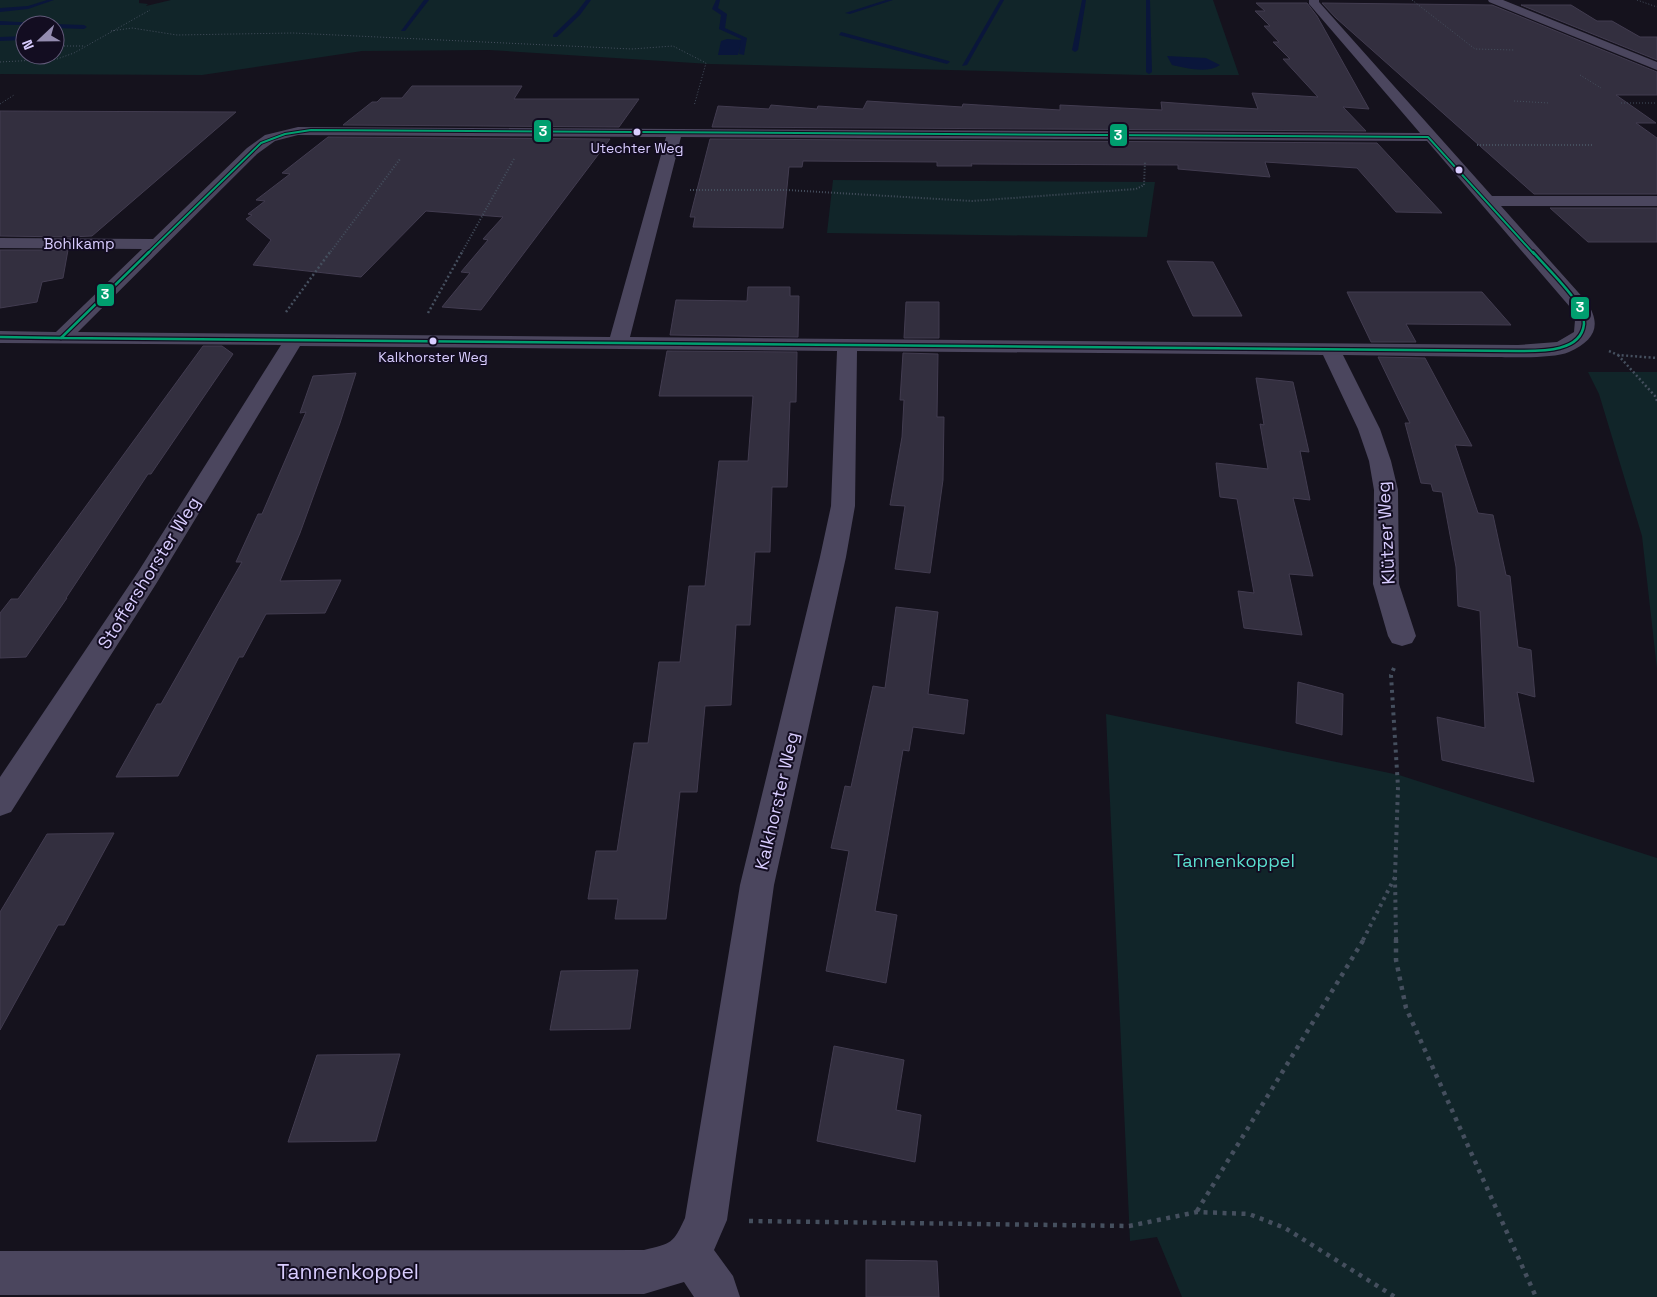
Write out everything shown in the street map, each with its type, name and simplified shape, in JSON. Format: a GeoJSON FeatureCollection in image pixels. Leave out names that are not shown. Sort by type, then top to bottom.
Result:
{"type":"FeatureCollection","features":[{"type":"Feature","properties":{"kind":"street"},"geometry":{"type":"LineString","coordinates":[[0,337],[1542,351],[1561,348],[1582,336],[1585,328],[1585,318],[1578,306],[1488,201],[1432,141],[1313,2],[1314,0]]}},
{"type":"Feature","properties":{"kind":"street"},"geometry":{"type":"LineString","coordinates":[[1493,0],[1657,66]]}},
{"type":"Feature","properties":{"kind":"street"},"geometry":{"type":"LineString","coordinates":[[61,338],[252,151],[270,138],[298,131],[1146,135],[1432,141]]}},
{"type":"Feature","properties":{"kind":"street"},"geometry":{"type":"LineString","coordinates":[[618,344],[659,190],[681,132]]}},
{"type":"Feature","properties":{"kind":"street"},"geometry":{"type":"LineString","coordinates":[[1488,201],[1657,201]]}},
{"type":"Feature","properties":{"kind":"street","name":"Bohlkamp"},"geometry":{"type":"LineString","coordinates":[[0,243],[158,244]]}},
{"type":"Feature","properties":{"kind":"street","name":"Stoffershorster Weg"},"geometry":{"type":"LineString","coordinates":[[0,803],[147,578],[294,340]]}},
{"type":"Feature","properties":{"kind":"street","name":"Kalkhorster Weg"},"geometry":{"type":"LineString","coordinates":[[699,1237],[757,885],[833,558],[843,506],[847,346]]}},
{"type":"Feature","properties":{"kind":"street","name":"Klützer Weg"},"geometry":{"type":"LineString","coordinates":[[1330,349],[1370,429],[1380,461],[1386,490],[1386,584],[1402,636]]}},
{"type":"Feature","properties":{"kind":"street"},"geometry":{"type":"LineString","coordinates":[[699,1237],[718,1297]]}},
{"type":"Feature","properties":{"kind":"street","name":"Tannenkoppel"},"geometry":{"type":"LineString","coordinates":[[0,1273],[644,1272],[672,1265],[699,1237]]}},
{"type":"Feature","properties":{"kind":"path"},"geometry":{"type":"LineString","coordinates":[[1412,0],[1475,49],[1514,50]]}},
{"type":"Feature","properties":{"kind":"path"},"geometry":{"type":"LineString","coordinates":[[1637,0],[1657,7]]}},
{"type":"Feature","properties":{"kind":"path"},"geometry":{"type":"LineString","coordinates":[[0,62],[37,61],[74,53],[150,10]]}},
{"type":"Feature","properties":{"kind":"path"},"geometry":{"type":"LineString","coordinates":[[110,31],[132,28],[177,35],[292,33],[632,50],[666,45],[682,50],[692,58],[706,63],[681,132]]}},
{"type":"Feature","properties":{"kind":"path"},"geometry":{"type":"LineString","coordinates":[[65,46],[85,46]]}},
{"type":"Feature","properties":{"kind":"path"},"geometry":{"type":"LineString","coordinates":[[1580,75],[1601,88]]}},
{"type":"Feature","properties":{"kind":"path"},"geometry":{"type":"LineString","coordinates":[[0,104],[14,95]]}},
{"type":"Feature","properties":{"kind":"path"},"geometry":{"type":"LineString","coordinates":[[1514,101],[1549,103]]}},
{"type":"Feature","properties":{"kind":"path"},"geometry":{"type":"LineString","coordinates":[[1621,103],[1657,103]]}},
{"type":"Feature","properties":{"kind":"path"},"geometry":{"type":"LineString","coordinates":[[264,340],[421,131]]}},
{"type":"Feature","properties":{"kind":"path"},"geometry":{"type":"LineString","coordinates":[[411,342],[530,132]]}},
{"type":"Feature","properties":{"kind":"path"},"geometry":{"type":"LineString","coordinates":[[659,190],[787,190],[972,201],[1128,190],[1144,185],[1146,135]]}},
{"type":"Feature","properties":{"kind":"path"},"geometry":{"type":"LineString","coordinates":[[1432,141],[1593,145]]}},
{"type":"Feature","properties":{"kind":"path"},"geometry":{"type":"LineString","coordinates":[[1582,336],[1618,354],[1657,358]]}},
{"type":"Feature","properties":{"kind":"path"},"geometry":{"type":"LineString","coordinates":[[1618,354],[1656,396],[1657,401]]}},
{"type":"Feature","properties":{"kind":"path"},"geometry":{"type":"LineString","coordinates":[[1402,636],[1401,651],[1391,675],[1398,787],[1395,876],[1396,960],[1406,1008],[1536,1297]]}},
{"type":"Feature","properties":{"kind":"path"},"geometry":{"type":"LineString","coordinates":[[1197,1212],[1366,935],[1395,876]]}},
{"type":"Feature","properties":{"kind":"path"},"geometry":{"type":"LineString","coordinates":[[699,1237],[1129,1226],[1197,1212],[1249,1214],[1285,1228],[1395,1297]]}},
{"type":"Feature","properties":{"kind":"green space"},"geometry":{"type":"Polygon","coordinates":[[[0,0],[139,0],[139,3],[148,4],[146,6],[171,0],[1213,0],[1239,75],[1143,75],[710,64],[489,50],[362,51],[202,75],[0,74],[0,0]]]}},
{"type":"Feature","properties":{"kind":"green space"},"geometry":{"type":"Polygon","coordinates":[[[833,180],[1155,182],[1147,237],[827,233],[833,180]]]}},
{"type":"Feature","properties":{"kind":"green space"},"geometry":{"type":"Polygon","coordinates":[[[1588,372],[1657,372],[1657,669],[1642,536],[1599,394],[1588,372]]]}},
{"type":"Feature","properties":{"kind":"green space"},"geometry":{"type":"Polygon","coordinates":[[[1106,714],[1399,775],[1657,858],[1657,1297],[1182,1297],[1157,1237],[1130,1241],[1106,714]]]}},
{"type":"Feature","properties":{"kind":"water"},"geometry":{"type":"Polygon","coordinates":[[[727,39],[742,40],[738,55],[718,55],[721,41],[727,39]]]}},
{"type":"Feature","properties":{"kind":"water"},"geometry":{"type":"Polygon","coordinates":[[[1167,56],[1206,58],[1220,65],[1203,70],[1190,69],[1172,65],[1167,56]]]}},
{"type":"Feature","properties":{"kind":"building"},"geometry":{"type":"Polygon","coordinates":[[[1256,3],[1307,3],[1317,16],[1369,109],[1343,107],[1366,131],[712,127],[718,106],[769,109],[771,105],[817,109],[818,106],[863,109],[867,101],[962,107],[963,104],[1060,110],[1060,105],[1162,110],[1161,102],[1258,109],[1252,93],[1318,97],[1283,59],[1290,59],[1273,42],[1279,42],[1264,26],[1270,26],[1255,11],[1265,11],[1256,3]]]}},
{"type":"Feature","properties":{"kind":"building"},"geometry":{"type":"Polygon","coordinates":[[[1322,3],[1492,5],[1657,72],[1657,95],[1616,95],[1656,123],[1636,123],[1657,138],[1657,194],[1534,194],[1336,18],[1322,3]]]}},
{"type":"Feature","properties":{"kind":"building"},"geometry":{"type":"Polygon","coordinates":[[[1521,5],[1571,5],[1597,21],[1612,21],[1640,37],[1657,37],[1657,60],[1521,5]]]}},
{"type":"Feature","properties":{"kind":"building"},"geometry":{"type":"Polygon","coordinates":[[[412,86],[522,86],[514,99],[639,99],[619,127],[343,125],[372,102],[377,102],[381,98],[402,98],[412,86]]]}},
{"type":"Feature","properties":{"kind":"building"},"geometry":{"type":"Polygon","coordinates":[[[0,111],[236,112],[92,236],[70,237],[0,236],[0,111]]]}},
{"type":"Feature","properties":{"kind":"building"},"geometry":{"type":"Polygon","coordinates":[[[328,137],[610,139],[481,310],[442,307],[470,273],[461,272],[488,240],[483,239],[503,217],[426,211],[361,277],[253,265],[271,240],[246,219],[252,215],[248,214],[265,201],[256,200],[290,174],[282,173],[328,137]]]}},
{"type":"Feature","properties":{"kind":"building"},"geometry":{"type":"Polygon","coordinates":[[[710,139],[1377,143],[1442,213],[1396,212],[1357,168],[1265,162],[1270,177],[1178,169],[1178,165],[971,164],[972,166],[937,166],[937,162],[803,161],[802,167],[789,167],[783,228],[693,227],[695,217],[690,217],[710,139]]]}},
{"type":"Feature","properties":{"kind":"building"},"geometry":{"type":"Polygon","coordinates":[[[1550,208],[1657,208],[1657,242],[1588,242],[1550,208]]]}},
{"type":"Feature","properties":{"kind":"building"},"geometry":{"type":"Polygon","coordinates":[[[0,250],[68,250],[63,278],[42,282],[37,302],[0,308],[0,250]]]}},
{"type":"Feature","properties":{"kind":"building"},"geometry":{"type":"Polygon","coordinates":[[[1167,261],[1213,262],[1242,316],[1193,316],[1167,261]]]}},
{"type":"Feature","properties":{"kind":"building"},"geometry":{"type":"Polygon","coordinates":[[[748,287],[790,287],[790,296],[799,296],[798,337],[670,335],[676,300],[747,301],[748,287]]]}},
{"type":"Feature","properties":{"kind":"building"},"geometry":{"type":"Polygon","coordinates":[[[1347,292],[1482,292],[1511,325],[1406,324],[1416,342],[1371,342],[1347,292]]]}},
{"type":"Feature","properties":{"kind":"building"},"geometry":{"type":"Polygon","coordinates":[[[906,302],[939,302],[939,338],[904,338],[906,302]]]}},
{"type":"Feature","properties":{"kind":"building"},"geometry":{"type":"Polygon","coordinates":[[[203,346],[222,346],[233,354],[151,474],[148,474],[26,657],[0,658],[0,613],[11,599],[18,599],[203,346]]]}},
{"type":"Feature","properties":{"kind":"building"},"geometry":{"type":"Polygon","coordinates":[[[667,351],[797,352],[796,402],[790,402],[787,487],[772,487],[770,552],[755,552],[750,625],[736,625],[731,705],[705,706],[697,792],[680,792],[666,919],[615,919],[618,899],[588,899],[596,851],[617,851],[634,743],[648,743],[659,662],[680,662],[689,586],[705,586],[719,461],[748,461],[753,396],[659,396],[667,351]]]}},
{"type":"Feature","properties":{"kind":"building"},"geometry":{"type":"Polygon","coordinates":[[[903,353],[938,354],[937,417],[944,417],[943,480],[930,573],[895,569],[905,506],[890,505],[902,437],[904,400],[900,400],[903,353]]]}},
{"type":"Feature","properties":{"kind":"building"},"geometry":{"type":"Polygon","coordinates":[[[1378,357],[1425,358],[1472,446],[1455,445],[1478,513],[1493,515],[1506,575],[1510,576],[1518,647],[1531,650],[1535,697],[1517,692],[1534,782],[1442,760],[1437,717],[1485,728],[1480,611],[1458,606],[1456,567],[1442,492],[1433,491],[1431,484],[1421,483],[1405,423],[1410,423],[1378,357]]]}},
{"type":"Feature","properties":{"kind":"building"},"geometry":{"type":"Polygon","coordinates":[[[356,373],[300,533],[280,581],[341,580],[325,613],[266,614],[243,657],[239,657],[178,776],[116,777],[157,704],[161,704],[242,562],[236,562],[258,514],[262,514],[306,412],[300,413],[313,376],[356,373]]]}},
{"type":"Feature","properties":{"kind":"building"},"geometry":{"type":"Polygon","coordinates":[[[1256,378],[1293,382],[1309,452],[1300,451],[1310,500],[1293,498],[1313,576],[1289,574],[1302,635],[1244,628],[1238,591],[1254,593],[1237,499],[1220,497],[1216,463],[1268,469],[1260,424],[1264,425],[1256,378]]]}},
{"type":"Feature","properties":{"kind":"building"},"geometry":{"type":"Polygon","coordinates":[[[896,607],[938,612],[928,694],[968,700],[964,734],[913,727],[909,751],[903,750],[875,911],[897,915],[886,983],[826,971],[849,851],[831,848],[845,786],[851,787],[873,686],[885,688],[896,607]]]}},
{"type":"Feature","properties":{"kind":"building"},"geometry":{"type":"Polygon","coordinates":[[[1298,682],[1343,694],[1342,735],[1296,723],[1298,682]]]}},
{"type":"Feature","properties":{"kind":"building"},"geometry":{"type":"Polygon","coordinates":[[[114,833],[64,925],[58,925],[0,1030],[0,912],[47,834],[114,833]]]}},
{"type":"Feature","properties":{"kind":"building"},"geometry":{"type":"Polygon","coordinates":[[[638,970],[630,1029],[550,1030],[561,971],[638,970]]]}},
{"type":"Feature","properties":{"kind":"building"},"geometry":{"type":"Polygon","coordinates":[[[834,1046],[904,1060],[896,1110],[921,1115],[915,1162],[817,1141],[834,1046]]]}},
{"type":"Feature","properties":{"kind":"building"},"geometry":{"type":"Polygon","coordinates":[[[400,1054],[376,1141],[288,1142],[317,1055],[400,1054]]]}},
{"type":"Feature","properties":{"kind":"building"},"geometry":{"type":"Polygon","coordinates":[[[866,1260],[937,1261],[939,1297],[866,1297],[866,1260]]]}},
{"type":"Feature","properties":{"kind":"waterway"},"geometry":{"type":"LineString","coordinates":[[0,10],[28,7],[52,0]]}},
{"type":"Feature","properties":{"kind":"waterway"},"geometry":{"type":"LineString","coordinates":[[57,0],[78,0]]}},
{"type":"Feature","properties":{"kind":"waterway"},"geometry":{"type":"LineString","coordinates":[[403,30],[427,0]]}},
{"type":"Feature","properties":{"kind":"waterway"},"geometry":{"type":"LineString","coordinates":[[555,36],[578,14],[589,0]]}},
{"type":"Feature","properties":{"kind":"waterway"},"geometry":{"type":"LineString","coordinates":[[718,0],[715,9],[724,14],[722,29],[744,38],[742,54]]}},
{"type":"Feature","properties":{"kind":"waterway"},"geometry":{"type":"LineString","coordinates":[[848,13],[891,0]]}},
{"type":"Feature","properties":{"kind":"waterway"},"geometry":{"type":"LineString","coordinates":[[964,65],[1002,0]]}},
{"type":"Feature","properties":{"kind":"waterway"},"geometry":{"type":"LineString","coordinates":[[1075,50],[1084,0]]}},
{"type":"Feature","properties":{"kind":"waterway"},"geometry":{"type":"LineString","coordinates":[[1148,0],[1149,72]]}},
{"type":"Feature","properties":{"kind":"waterway"},"geometry":{"type":"LineString","coordinates":[[0,23],[15,24]]}},
{"type":"Feature","properties":{"kind":"waterway"},"geometry":{"type":"LineString","coordinates":[[65,26],[84,27]]}},
{"type":"Feature","properties":{"kind":"waterway"},"geometry":{"type":"LineString","coordinates":[[841,34],[947,62]]}},
{"type":"Feature","properties":{"kind":"waterway"},"geometry":{"type":"LineString","coordinates":[[0,39],[15,38]]}},
{"type":"Feature","properties":{"kind":"transit line","name":"3"},"geometry":{"type":"LineString","coordinates":[[311,130],[1428,137],[1488,201],[1579,305],[1584,318],[1583,331],[1570,344],[1560,348],[1527,351],[61,338],[261,143],[285,134],[311,130]]}},
{"type":"Feature","properties":{"kind":"transit line","name":"3"},"geometry":{"type":"LineString","coordinates":[[0,337],[61,338]]}},
{"type":"Feature","properties":{"kind":"place","name":"Utechter Weg"},"geometry":{"type":"Point","coordinates":[637,132]}},
{"type":"Feature","properties":{"kind":"place","name":"Kalkhorster Weg"},"geometry":{"type":"Point","coordinates":[433,341]}}]}
